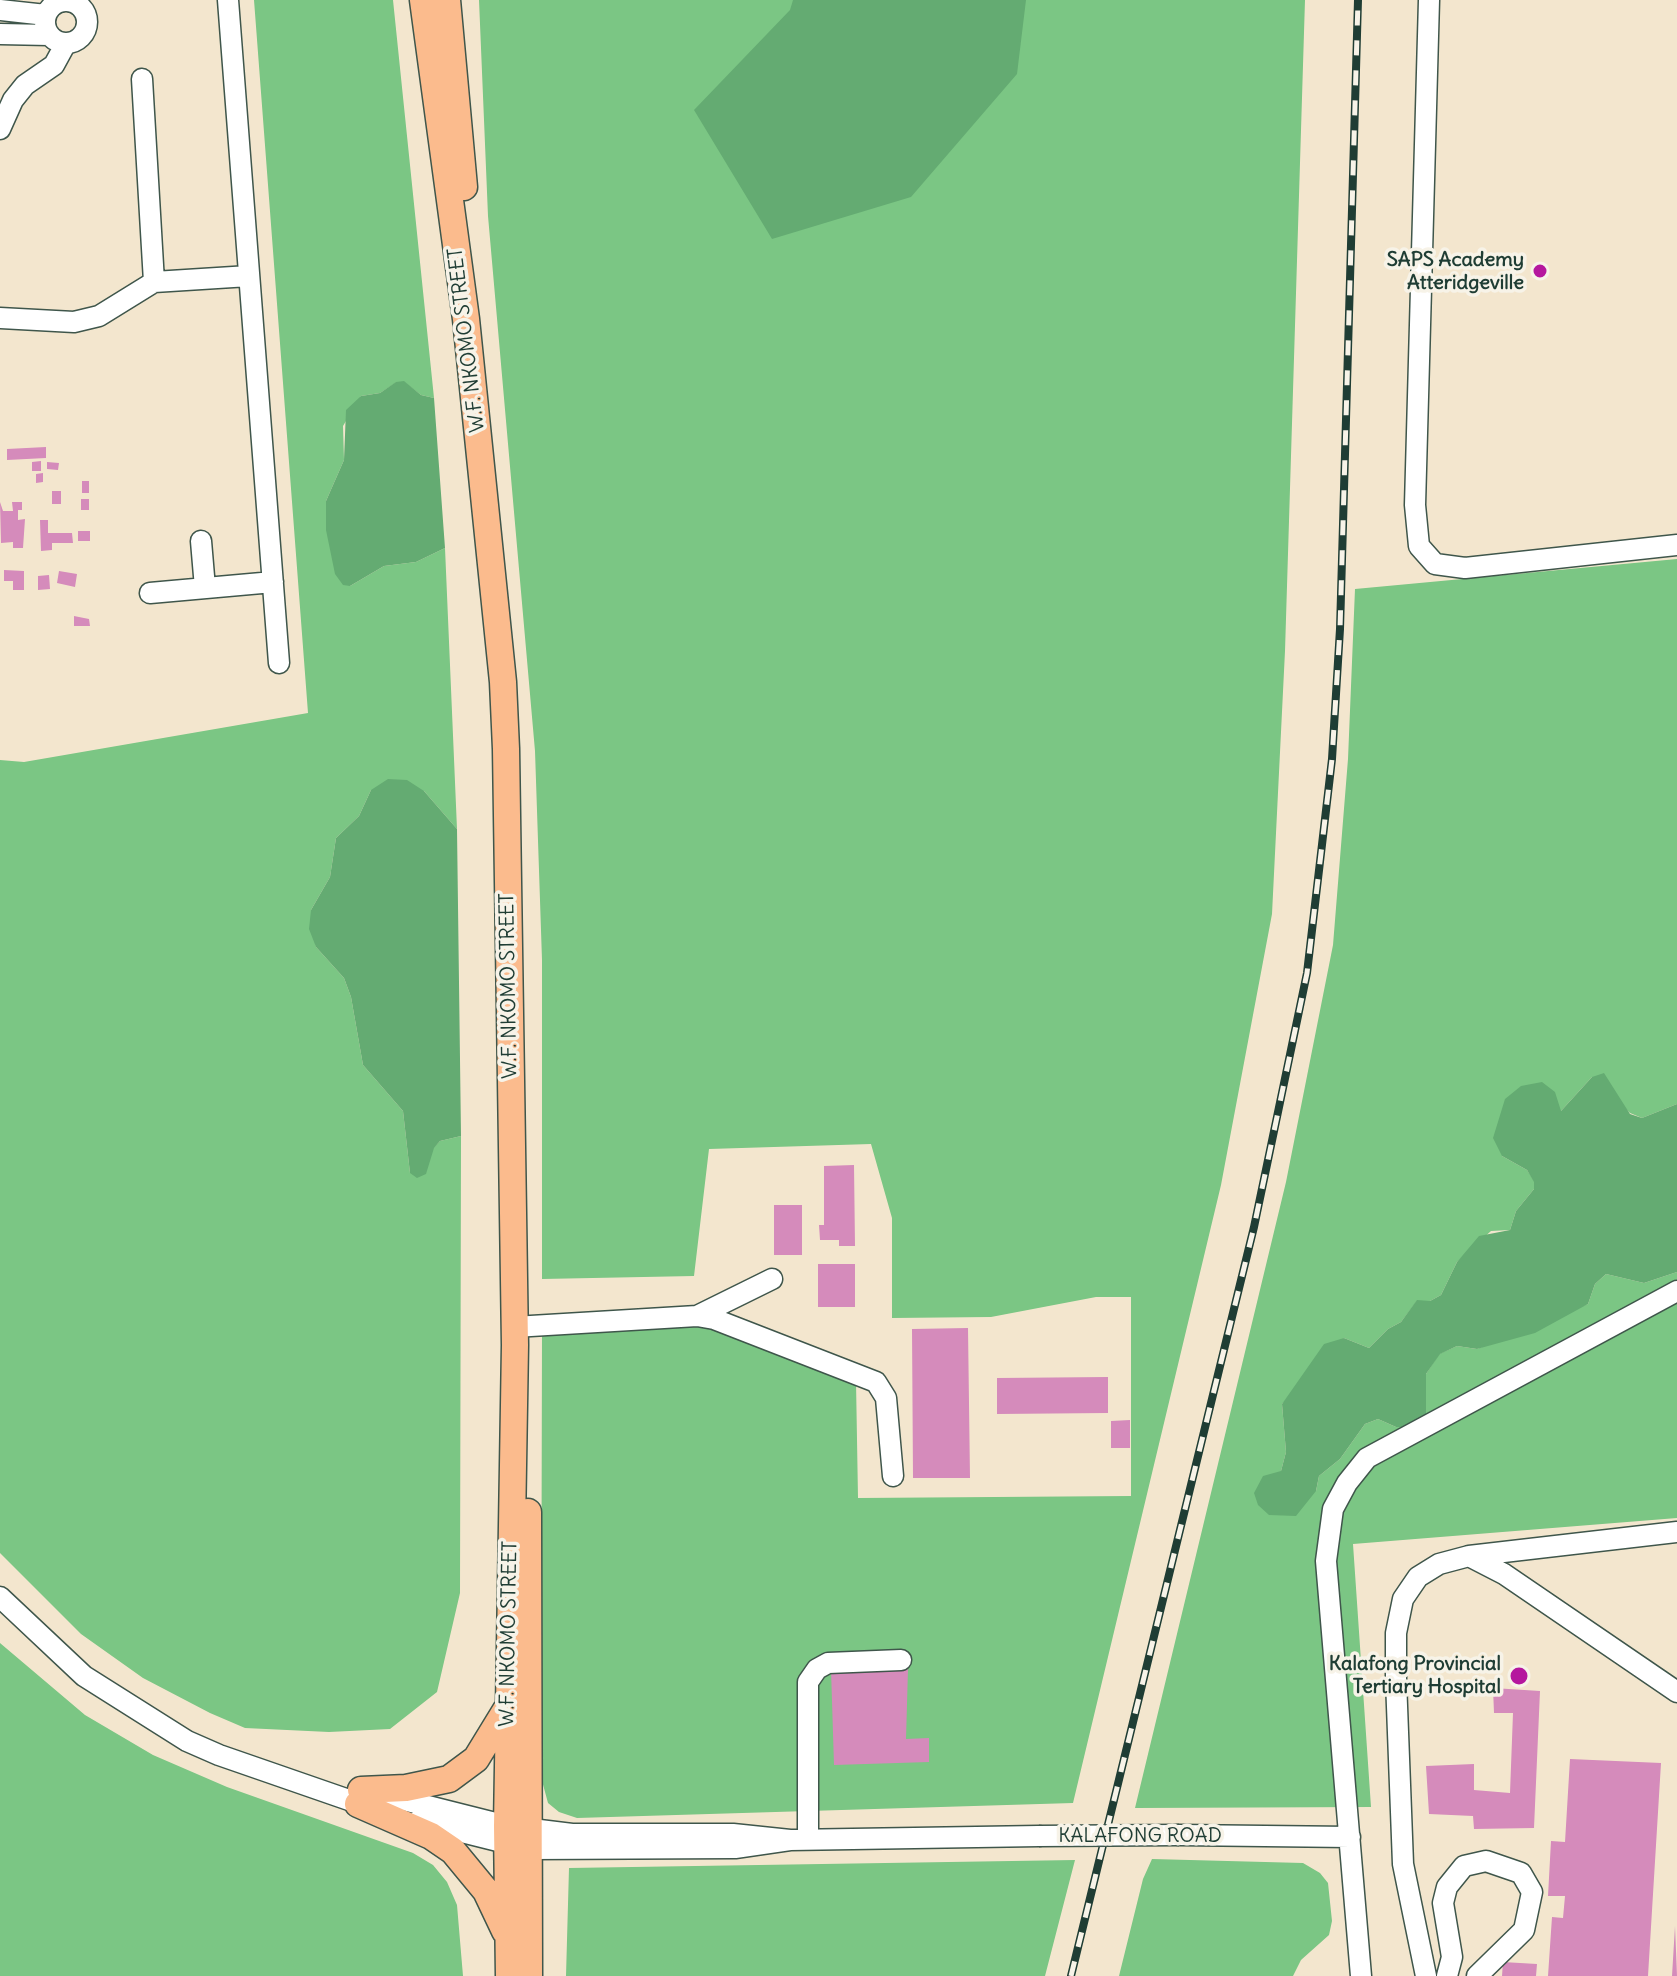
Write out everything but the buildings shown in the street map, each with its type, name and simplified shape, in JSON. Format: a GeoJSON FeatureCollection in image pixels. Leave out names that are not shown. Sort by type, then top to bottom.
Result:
{"type":"FeatureCollection","features":[{"type":"Feature","properties":{"kind":"main road","name":"W.F. NKOMO STREET"},"geometry":{"type":"LineString","coordinates":[[423,0],[466,319],[503,682],[520,1325],[508,1706],[529,1976]]}},
{"type":"Feature","properties":{"kind":"main road","name":"W.F. NKOMO STREET"},"geometry":{"type":"LineString","coordinates":[[447,0],[513,670],[520,1325],[519,1838],[508,1938],[509,1976]]}},
{"type":"Feature","properties":{"kind":"main road"},"geometry":{"type":"LineString","coordinates":[[360,1797],[449,1779],[482,1752],[508,1706]]}},
{"type":"Feature","properties":{"kind":"main road"},"geometry":{"type":"LineString","coordinates":[[360,1797],[453,1851],[486,1891],[508,1938]]}},
{"type":"Feature","properties":{"kind":"street"},"geometry":{"type":"LineString","coordinates":[[228,0],[279,663]]}},
{"type":"Feature","properties":{"kind":"street"},"geometry":{"type":"LineString","coordinates":[[1429,0],[1415,513],[1419,546],[1435,564],[1465,568],[1677,545]]}},
{"type":"Feature","properties":{"kind":"street"},"geometry":{"type":"LineString","coordinates":[[0,10],[65,15]]}},
{"type":"Feature","properties":{"kind":"street"},"geometry":{"type":"LineString","coordinates":[[0,34],[65,15]]}},
{"type":"Feature","properties":{"kind":"street"},"geometry":{"type":"LineString","coordinates":[[0,129],[25,85],[54,65],[65,15]]}},
{"type":"Feature","properties":{"kind":"street"},"geometry":{"type":"LineString","coordinates":[[142,79],[154,282]]}},
{"type":"Feature","properties":{"kind":"street"},"geometry":{"type":"LineString","coordinates":[[0,318],[88,320],[154,282],[249,276]]}},
{"type":"Feature","properties":{"kind":"street"},"geometry":{"type":"LineString","coordinates":[[201,541],[205,588]]}},
{"type":"Feature","properties":{"kind":"street"},"geometry":{"type":"LineString","coordinates":[[150,593],[273,582]]}},
{"type":"Feature","properties":{"kind":"street"},"geometry":{"type":"LineString","coordinates":[[697,1316],[772,1279]]}},
{"type":"Feature","properties":{"kind":"street"},"geometry":{"type":"LineString","coordinates":[[1361,1976],[1326,1561],[1333,1509],[1347,1483],[1367,1458],[1677,1291]]}},
{"type":"Feature","properties":{"kind":"street"},"geometry":{"type":"LineString","coordinates":[[520,1325],[697,1316],[714,1319],[876,1382],[886,1398],[893,1476]]}},
{"type":"Feature","properties":{"kind":"street"},"geometry":{"type":"LineString","coordinates":[[1426,1976],[1403,1864],[1396,1633],[1403,1599],[1418,1577],[1439,1564],[1469,1556],[1677,1532]]}},
{"type":"Feature","properties":{"kind":"street"},"geometry":{"type":"LineString","coordinates":[[1469,1556],[1504,1574],[1677,1692]]}},
{"type":"Feature","properties":{"kind":"street","name":"KALAFONG ROAD"},"geometry":{"type":"LineString","coordinates":[[0,1597],[84,1676],[137,1712],[219,1755],[316,1786],[519,1838],[572,1834],[733,1834],[799,1839],[1179,1835],[1350,1837]]}},
{"type":"Feature","properties":{"kind":"street"},"geometry":{"type":"LineString","coordinates":[[799,1839],[808,1682],[817,1669],[828,1663],[901,1660]]}},
{"type":"Feature","properties":{"kind":"street"},"geometry":{"type":"LineString","coordinates":[[1447,1976],[1452,1957],[1443,1903],[1447,1887],[1464,1866],[1486,1861],[1521,1873],[1532,1892],[1524,1930],[1477,1976]]}},
{"type":"Feature","properties":{"kind":"green space"},"geometry":{"type":"Polygon","coordinates":[[[254,0],[393,0],[434,398],[421,395],[404,382],[397,382],[380,393],[361,396],[343,426],[344,460],[326,501],[350,586],[384,566],[416,562],[445,548],[457,829],[424,791],[371,790],[359,816],[336,838],[330,877],[311,910],[316,947],[344,978],[351,997],[363,1065],[403,1111],[410,1173],[440,1141],[461,1136],[460,1593],[437,1692],[390,1729],[329,1732],[245,1728],[210,1713],[143,1678],[81,1634],[0,1553],[0,760],[24,762],[308,713],[254,0]]]}},
{"type":"Feature","properties":{"kind":"green space"},"geometry":{"type":"Polygon","coordinates":[[[479,0],[1305,0],[1285,651],[1272,914],[1221,1185],[1073,1803],[577,1818],[559,1812],[548,1803],[541,1777],[542,1329],[700,1322],[856,1381],[858,1498],[1131,1496],[1131,1297],[1096,1297],[991,1317],[892,1318],[892,1218],[871,1144],[709,1149],[694,1276],[542,1279],[542,960],[535,751],[488,216],[479,0]]]}},
{"type":"Feature","properties":{"kind":"green space"},"geometry":{"type":"Polygon","coordinates":[[[793,0],[1026,0],[1017,74],[911,197],[772,239],[694,110],[790,10],[793,0]]]}},
{"type":"Feature","properties":{"kind":"green space"},"geometry":{"type":"Polygon","coordinates":[[[404,381],[421,395],[434,398],[445,548],[416,562],[384,566],[350,586],[343,585],[335,574],[326,530],[326,501],[344,460],[346,410],[361,396],[380,393],[396,382],[404,381]]]}},
{"type":"Feature","properties":{"kind":"green space"},"geometry":{"type":"Polygon","coordinates":[[[1677,559],[1677,1104],[1642,1118],[1630,1113],[1592,1077],[1561,1111],[1502,1156],[1527,1170],[1535,1182],[1534,1189],[1516,1211],[1510,1230],[1491,1231],[1457,1262],[1441,1295],[1430,1301],[1417,1301],[1401,1322],[1388,1329],[1369,1348],[1344,1338],[1282,1404],[1286,1452],[1281,1471],[1316,1491],[1319,1476],[1340,1459],[1365,1424],[1378,1419],[1396,1427],[1426,1416],[1426,1374],[1439,1354],[1457,1346],[1477,1349],[1588,1304],[1595,1284],[1606,1274],[1644,1283],[1677,1272],[1677,1518],[1353,1544],[1371,1807],[1135,1808],[1286,1182],[1333,945],[1348,759],[1355,589],[1677,559]]]}},
{"type":"Feature","properties":{"kind":"green space"},"geometry":{"type":"Polygon","coordinates":[[[388,779],[407,780],[424,791],[457,829],[461,1136],[440,1141],[434,1148],[426,1174],[417,1178],[410,1173],[403,1111],[363,1065],[351,997],[344,978],[316,947],[309,929],[311,910],[330,877],[336,838],[359,816],[371,790],[388,779]]]}},
{"type":"Feature","properties":{"kind":"green space"},"geometry":{"type":"Polygon","coordinates":[[[1604,1073],[1630,1114],[1642,1118],[1677,1104],[1677,1272],[1644,1283],[1606,1274],[1595,1284],[1588,1304],[1535,1333],[1477,1349],[1457,1346],[1440,1354],[1426,1374],[1426,1416],[1410,1427],[1396,1427],[1378,1419],[1365,1424],[1340,1459],[1319,1476],[1316,1491],[1296,1516],[1269,1515],[1258,1505],[1254,1493],[1263,1476],[1281,1471],[1286,1452],[1282,1404],[1324,1344],[1344,1338],[1369,1348],[1388,1329],[1401,1322],[1417,1300],[1430,1301],[1441,1295],[1457,1262],[1479,1236],[1510,1230],[1516,1211],[1534,1189],[1534,1182],[1527,1170],[1502,1156],[1493,1138],[1505,1099],[1521,1086],[1542,1082],[1555,1092],[1561,1111],[1592,1077],[1604,1073]]]}},
{"type":"Feature","properties":{"kind":"green space"},"geometry":{"type":"Polygon","coordinates":[[[0,1643],[85,1715],[153,1755],[227,1787],[413,1853],[433,1865],[447,1882],[457,1905],[463,1976],[0,1976],[0,1643]]]}},
{"type":"Feature","properties":{"kind":"green space"},"geometry":{"type":"Polygon","coordinates":[[[1152,1859],[1303,1863],[1320,1873],[1328,1883],[1332,1921],[1329,1935],[1301,1960],[1293,1976],[1119,1976],[1143,1879],[1152,1859]]]}},
{"type":"Feature","properties":{"kind":"green space"},"geometry":{"type":"Polygon","coordinates":[[[1075,1860],[1045,1976],[566,1976],[569,1868],[1075,1860]]]}},
{"type":"Feature","properties":{"kind":"railway"},"geometry":{"type":"LineString","coordinates":[[1071,1976],[1254,1227],[1307,973],[1332,759],[1340,629],[1358,0]]}},
{"type":"Feature","properties":{"kind":"place","name":"SAPS Academy Atteridgeville"},"geometry":{"type":"Point","coordinates":[1540,271]}},
{"type":"Feature","properties":{"kind":"place","name":"Kalafong Provincial Tertiary Hospital"},"geometry":{"type":"Point","coordinates":[1519,1676]}}]}
